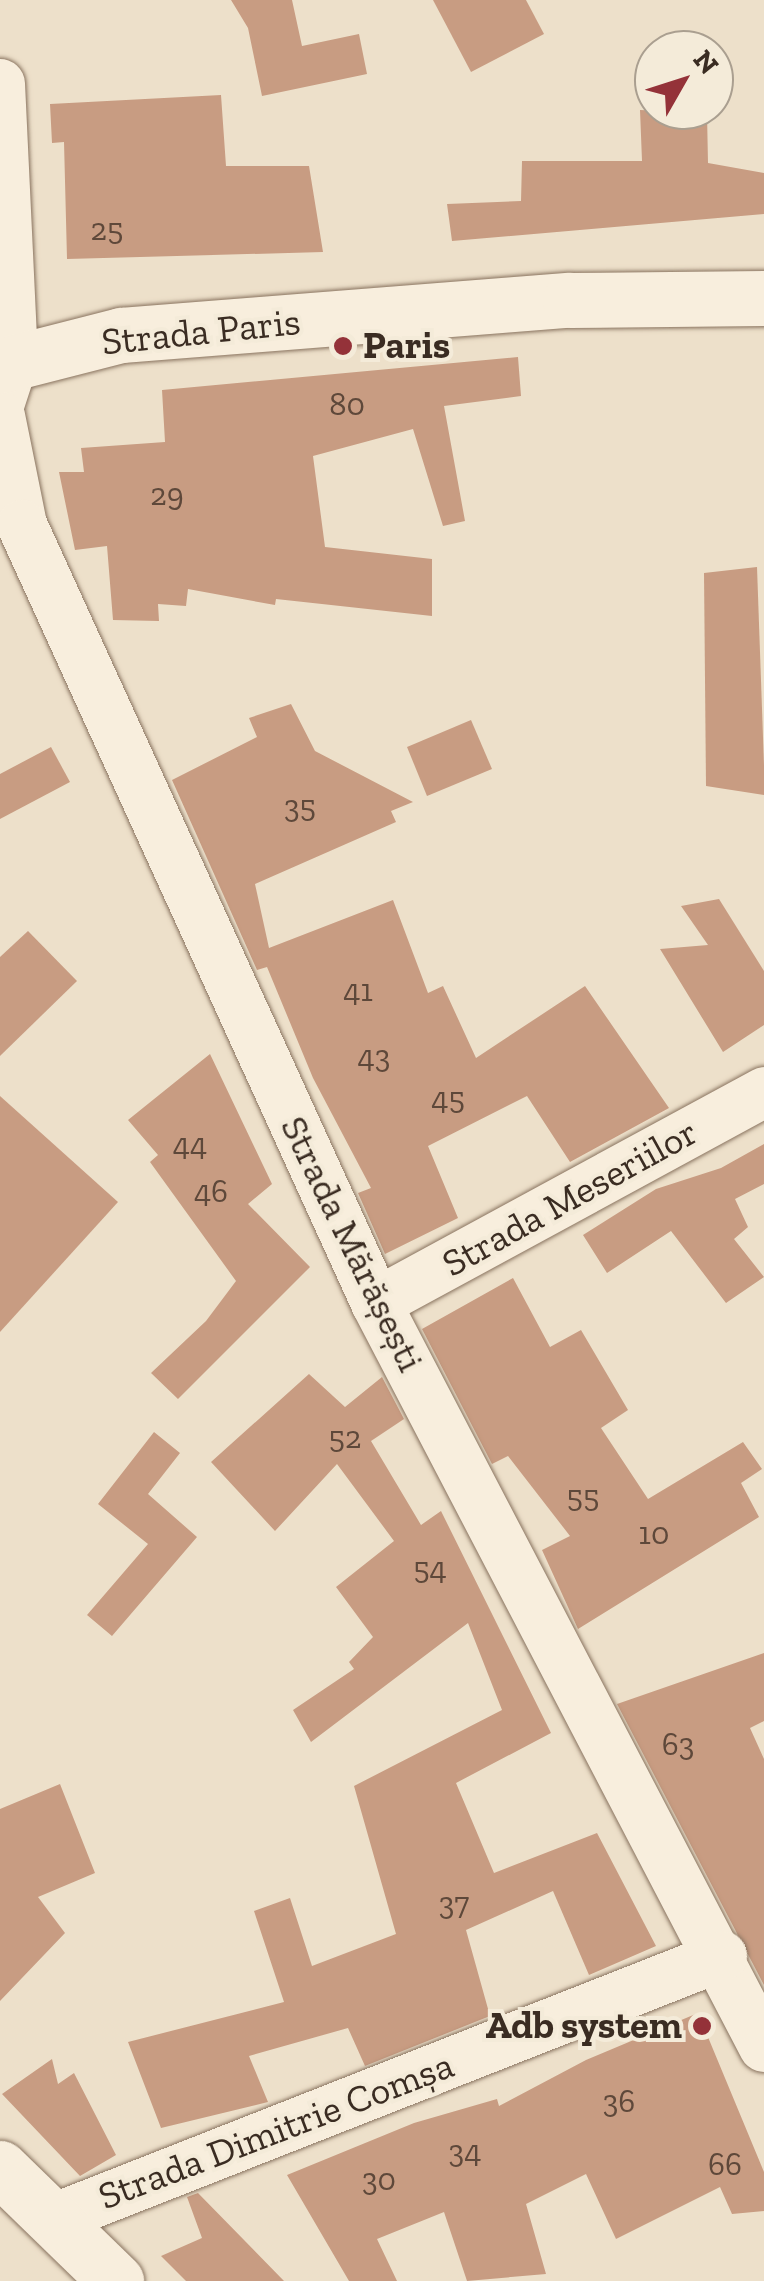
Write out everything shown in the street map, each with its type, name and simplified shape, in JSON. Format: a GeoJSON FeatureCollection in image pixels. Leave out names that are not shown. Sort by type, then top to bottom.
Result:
{"type":"FeatureCollection","features":[{"type":"Feature","properties":{"kind":"street"},"geometry":{"type":"LineString","coordinates":[[0,84],[4,377]]}},
{"type":"Feature","properties":{"kind":"street","name":"Strada Paris"},"geometry":{"type":"LineString","coordinates":[[4,377],[121,335],[570,300],[764,298]]}},
{"type":"Feature","properties":{"kind":"street","name":"Strada Mărășești"},"geometry":{"type":"LineString","coordinates":[[0,416],[22,526],[376,1304],[722,1956],[764,2047]]}},
{"type":"Feature","properties":{"kind":"street","name":"Strada Meseriilor"},"geometry":{"type":"LineString","coordinates":[[376,1304],[764,1092]]}},
{"type":"Feature","properties":{"kind":"street","name":"Strada Dimitrie Comșa"},"geometry":{"type":"LineString","coordinates":[[52,2219],[722,1956]]}},
{"type":"Feature","properties":{"kind":"street"},"geometry":{"type":"LineString","coordinates":[[0,2168],[116,2281]]}},
{"type":"Feature","properties":{"kind":"building"},"geometry":{"type":"Polygon","coordinates":[[[231,0],[292,0],[302,46],[359,34],[367,74],[262,96],[248,28],[231,0]]]}},
{"type":"Feature","properties":{"kind":"building"},"geometry":{"type":"Polygon","coordinates":[[[433,0],[526,0],[544,34],[471,72],[433,0]]]}},
{"type":"Feature","properties":{"kind":"building"},"geometry":{"type":"Polygon","coordinates":[[[221,95],[226,166],[309,166],[323,252],[67,259],[64,142],[52,143],[50,104],[221,95]]]}},
{"type":"Feature","properties":{"kind":"building"},"geometry":{"type":"Polygon","coordinates":[[[641,130],[707,130],[708,163],[764,173],[764,214],[452,241],[447,204],[521,201],[522,161],[642,161],[641,130]]]}},
{"type":"Feature","properties":{"kind":"building"},"geometry":{"type":"Polygon","coordinates":[[[518,357],[521,396],[444,406],[465,521],[443,526],[413,429],[313,456],[325,547],[432,559],[432,616],[276,599],[275,605],[188,589],[186,606],[158,604],[159,621],[113,620],[107,546],[75,550],[59,472],[84,472],[81,448],[165,442],[162,390],[518,357]]]}},
{"type":"Feature","properties":{"kind":"building"},"geometry":{"type":"Polygon","coordinates":[[[757,567],[764,795],[706,786],[704,573],[757,567]]]}},
{"type":"Feature","properties":{"kind":"building"},"geometry":{"type":"Polygon","coordinates":[[[291,704],[315,751],[413,802],[391,811],[396,822],[255,884],[269,948],[393,900],[428,993],[443,986],[476,1058],[585,986],[669,1108],[570,1162],[527,1096],[428,1146],[458,1218],[385,1254],[358,1193],[371,1188],[313,1078],[267,967],[257,970],[172,780],[257,737],[249,718],[291,704]]]}},
{"type":"Feature","properties":{"kind":"building"},"geometry":{"type":"Polygon","coordinates":[[[471,720],[492,769],[427,796],[407,747],[471,720]]]}},
{"type":"Feature","properties":{"kind":"building"},"geometry":{"type":"Polygon","coordinates":[[[51,747],[70,782],[0,819],[0,774],[51,747]]]}},
{"type":"Feature","properties":{"kind":"building"},"geometry":{"type":"Polygon","coordinates":[[[719,899],[764,971],[764,1025],[723,1052],[660,949],[708,945],[681,906],[719,899]]]}},
{"type":"Feature","properties":{"kind":"building"},"geometry":{"type":"Polygon","coordinates":[[[28,931],[77,981],[0,1056],[0,957],[28,931]]]}},
{"type":"Feature","properties":{"kind":"building"},"geometry":{"type":"Polygon","coordinates":[[[210,1054],[272,1184],[248,1204],[310,1267],[178,1399],[151,1373],[206,1321],[236,1281],[150,1162],[158,1155],[128,1120],[210,1054]]]}},
{"type":"Feature","properties":{"kind":"building"},"geometry":{"type":"Polygon","coordinates":[[[0,1096],[118,1202],[0,1332],[0,1096]]]}},
{"type":"Feature","properties":{"kind":"building"},"geometry":{"type":"Polygon","coordinates":[[[764,1144],[764,1184],[735,1199],[748,1227],[734,1239],[764,1277],[726,1303],[671,1231],[607,1273],[583,1235],[656,1189],[721,1168],[764,1144]]]}},
{"type":"Feature","properties":{"kind":"building"},"geometry":{"type":"Polygon","coordinates":[[[513,1278],[550,1347],[581,1330],[628,1410],[601,1428],[648,1499],[743,1442],[762,1469],[741,1483],[759,1517],[578,1629],[542,1550],[570,1536],[508,1456],[492,1464],[422,1329],[513,1278]]]}},
{"type":"Feature","properties":{"kind":"building"},"geometry":{"type":"Polygon","coordinates":[[[309,1374],[345,1407],[382,1377],[404,1419],[371,1441],[421,1525],[441,1511],[551,1733],[456,1783],[494,1873],[597,1833],[656,1946],[589,1975],[553,1891],[466,1930],[490,2016],[365,2066],[348,2028],[249,2056],[268,2102],[161,2128],[128,2042],[284,2002],[254,1911],[290,1898],[312,1966],[396,1934],[354,1786],[502,1710],[468,1623],[311,1742],[293,1710],[354,1669],[349,1662],[373,1637],[336,1587],[394,1541],[337,1464],[275,1531],[211,1462],[309,1374]]]}},
{"type":"Feature","properties":{"kind":"building"},"geometry":{"type":"Polygon","coordinates":[[[154,1432],[180,1453],[148,1494],[197,1537],[112,1636],[87,1615],[148,1544],[98,1504],[154,1432]]]}},
{"type":"Feature","properties":{"kind":"building"},"geometry":{"type":"Polygon","coordinates":[[[764,1653],[764,1721],[750,1728],[764,1759],[764,1985],[617,1704],[764,1653]]]}},
{"type":"Feature","properties":{"kind":"building"},"geometry":{"type":"Polygon","coordinates":[[[60,1784],[95,1873],[38,1897],[65,1933],[0,2001],[0,1809],[60,1784]]]}},
{"type":"Feature","properties":{"kind":"building"},"geometry":{"type":"Polygon","coordinates":[[[698,2013],[764,2172],[764,2211],[732,2214],[720,2187],[616,2239],[586,2174],[526,2204],[546,2274],[467,2281],[444,2212],[377,2239],[397,2281],[349,2281],[287,2175],[414,2123],[497,2099],[499,2106],[586,2060],[698,2013]]]}},
{"type":"Feature","properties":{"kind":"building"},"geometry":{"type":"Polygon","coordinates":[[[52,2059],[58,2084],[74,2073],[116,2155],[80,2176],[2,2094],[52,2059]]]}},
{"type":"Feature","properties":{"kind":"building"},"geometry":{"type":"Polygon","coordinates":[[[198,2193],[284,2281],[186,2281],[161,2256],[202,2238],[187,2197],[198,2193]]]}},
{"type":"Feature","properties":{"kind":"place","name":"Paris"},"geometry":{"type":"Point","coordinates":[343,346]}},
{"type":"Feature","properties":{"kind":"place","name":"Adb system"},"geometry":{"type":"Point","coordinates":[702,2026]}}]}
